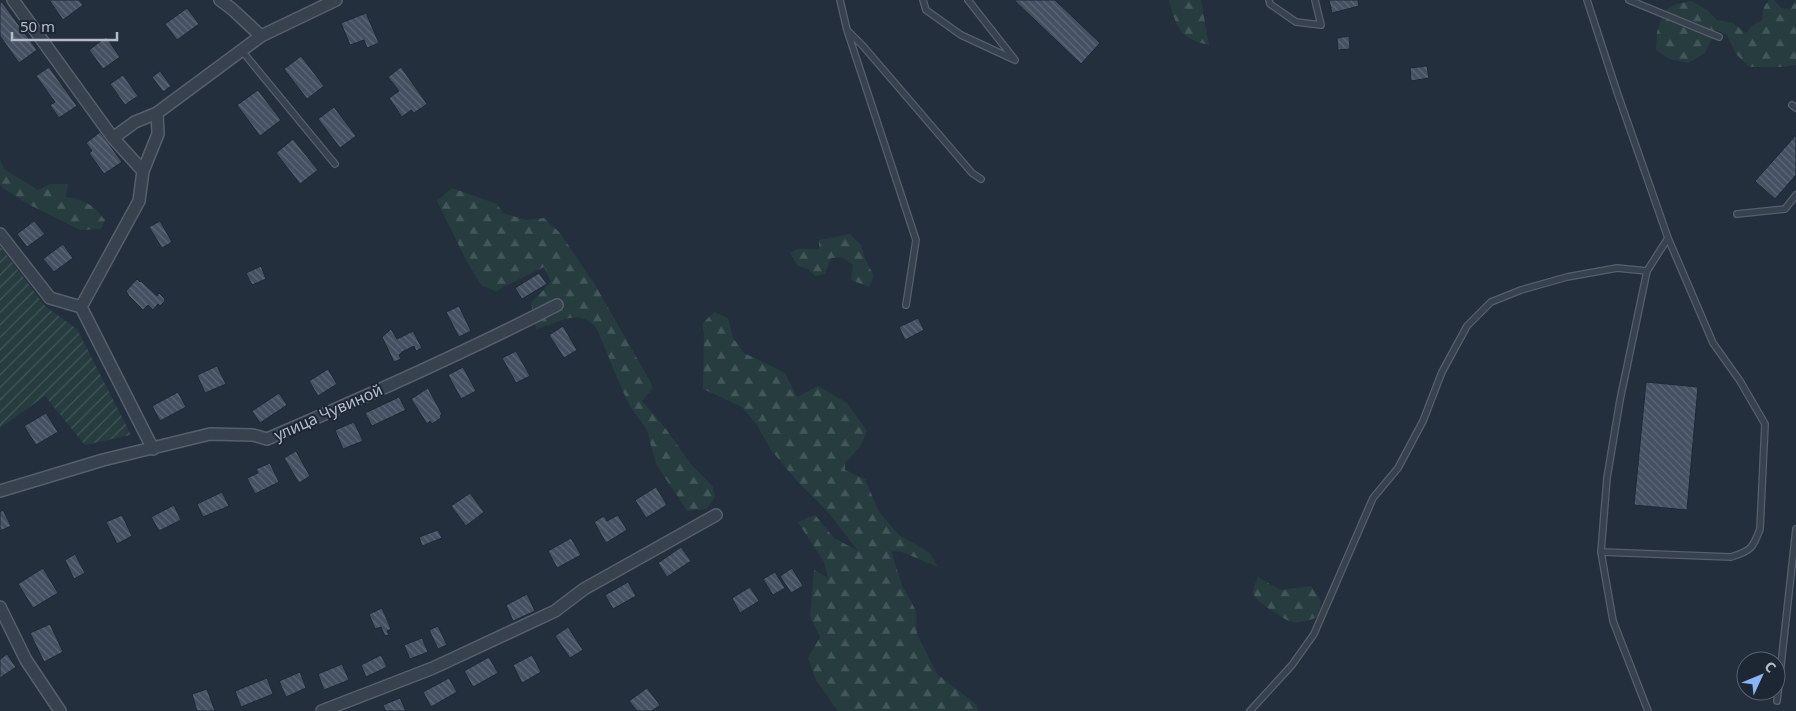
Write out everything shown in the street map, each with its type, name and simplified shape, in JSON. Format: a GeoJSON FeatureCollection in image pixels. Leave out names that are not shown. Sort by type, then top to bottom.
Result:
{"type":"FeatureCollection","features":[{"type":"Feature","properties":{"kind":"street"},"geometry":{"type":"LineString","coordinates":[[13,0],[113,138],[143,171]]}},
{"type":"Feature","properties":{"kind":"street"},"geometry":{"type":"LineString","coordinates":[[220,0],[232,8],[261,36]]}},
{"type":"Feature","properties":{"kind":"street"},"geometry":{"type":"LineString","coordinates":[[113,138],[134,122],[157,113],[261,36],[336,0]]}},
{"type":"Feature","properties":{"kind":"street"},"geometry":{"type":"LineString","coordinates":[[81,307],[139,202],[143,171],[158,134],[157,113]]}},
{"type":"Feature","properties":{"kind":"street"},"geometry":{"type":"LineString","coordinates":[[0,234],[50,298],[81,307],[153,449]]}},
{"type":"Feature","properties":{"kind":"street","name":"улица Чувиной"},"geometry":{"type":"LineString","coordinates":[[0,491],[103,460],[210,434],[253,435],[267,439],[376,392],[509,330],[557,305]]}},
{"type":"Feature","properties":{"kind":"street"},"geometry":{"type":"LineString","coordinates":[[322,711],[433,668],[555,611],[584,588],[716,516]]}},
{"type":"Feature","properties":{"kind":"street"},"geometry":{"type":"LineString","coordinates":[[0,607],[26,660],[60,711]]}},
{"type":"Feature","properties":{"kind":"lane"},"geometry":{"type":"LineString","coordinates":[[840,0],[846,30],[916,240],[906,305]]}},
{"type":"Feature","properties":{"kind":"lane"},"geometry":{"type":"LineString","coordinates":[[923,0],[926,10],[962,35],[1016,60],[968,0]]}},
{"type":"Feature","properties":{"kind":"lane"},"geometry":{"type":"LineString","coordinates":[[1269,0],[1270,4],[1296,22],[1321,25],[1315,0]]}},
{"type":"Feature","properties":{"kind":"lane"},"geometry":{"type":"LineString","coordinates":[[1587,0],[1668,238],[1714,343],[1740,381],[1765,424],[1760,529],[1755,543],[1747,552],[1731,557],[1601,552]]}},
{"type":"Feature","properties":{"kind":"lane"},"geometry":{"type":"LineString","coordinates":[[1629,0],[1719,37]]}},
{"type":"Feature","properties":{"kind":"lane"},"geometry":{"type":"LineString","coordinates":[[846,30],[863,46],[972,173],[981,179]]}},
{"type":"Feature","properties":{"kind":"lane"},"geometry":{"type":"LineString","coordinates":[[242,51],[335,164]]}},
{"type":"Feature","properties":{"kind":"lane"},"geometry":{"type":"LineString","coordinates":[[1737,214],[1785,209],[1796,195]]}},
{"type":"Feature","properties":{"kind":"lane"},"geometry":{"type":"LineString","coordinates":[[1648,711],[1612,621],[1601,552],[1607,478],[1620,400],[1647,271],[1668,238]]}},
{"type":"Feature","properties":{"kind":"lane"},"geometry":{"type":"LineString","coordinates":[[1250,711],[1292,665],[1314,634],[1373,498],[1398,468],[1423,421],[1442,372],[1467,326],[1491,302],[1521,290],[1567,277],[1617,268],[1647,271]]}},
{"type":"Feature","properties":{"kind":"lane"},"geometry":{"type":"LineString","coordinates":[[1783,651],[1796,529]]}},
{"type":"Feature","properties":{"kind":"green space"},"geometry":{"type":"Polygon","coordinates":[[[1169,0],[1201,0],[1209,45],[1185,35],[1177,25],[1169,0]]]}},
{"type":"Feature","properties":{"kind":"green space"},"geometry":{"type":"Polygon","coordinates":[[[1769,0],[1774,0],[1781,8],[1791,9],[1796,0],[1796,65],[1749,67],[1736,54],[1727,35],[1716,30],[1705,53],[1688,63],[1669,59],[1656,50],[1657,32],[1664,11],[1676,4],[1692,1],[1707,10],[1717,20],[1733,23],[1746,33],[1752,26],[1762,20],[1764,7],[1769,0]]]}},
{"type":"Feature","properties":{"kind":"green space"},"geometry":{"type":"Polygon","coordinates":[[[0,159],[4,169],[38,190],[50,184],[68,184],[66,197],[84,201],[96,210],[105,220],[101,229],[80,230],[28,204],[3,188],[0,184],[0,159]]]}},
{"type":"Feature","properties":{"kind":"green space"},"geometry":{"type":"Polygon","coordinates":[[[452,188],[497,204],[503,213],[526,220],[544,218],[560,233],[594,283],[650,381],[653,388],[642,401],[666,429],[690,463],[713,487],[715,497],[707,509],[687,511],[656,464],[647,430],[630,406],[596,327],[582,318],[574,318],[536,329],[531,303],[551,282],[544,267],[496,291],[482,286],[467,262],[437,201],[452,188]]]}},
{"type":"Feature","properties":{"kind":"green space"},"geometry":{"type":"Polygon","coordinates":[[[850,234],[861,245],[864,257],[874,276],[869,287],[851,280],[853,265],[842,257],[831,258],[825,274],[815,276],[808,269],[798,266],[790,253],[797,249],[819,249],[819,240],[850,234]]]}},
{"type":"Feature","properties":{"kind":"green space"},"geometry":{"type":"Polygon","coordinates":[[[0,246],[45,306],[77,329],[131,435],[85,445],[45,396],[0,428],[0,246]]]}},
{"type":"Feature","properties":{"kind":"green space"},"geometry":{"type":"Polygon","coordinates":[[[714,312],[728,318],[733,338],[744,353],[785,373],[797,397],[818,386],[847,403],[867,431],[860,447],[845,463],[845,470],[865,479],[879,512],[899,535],[930,553],[938,567],[902,552],[891,551],[902,585],[916,611],[917,634],[937,674],[977,705],[978,711],[838,711],[816,680],[808,658],[820,637],[810,616],[814,570],[828,578],[824,562],[798,522],[815,515],[834,538],[858,551],[828,512],[798,482],[771,450],[757,425],[742,407],[703,389],[704,333],[702,324],[714,312]]]}},
{"type":"Feature","properties":{"kind":"green space"},"geometry":{"type":"Polygon","coordinates":[[[1258,577],[1280,590],[1311,586],[1321,601],[1319,617],[1295,622],[1276,614],[1254,596],[1253,590],[1258,577]]]}},
{"type":"Feature","properties":{"kind":"building"},"geometry":{"type":"Polygon","coordinates":[[[49,0],[79,0],[83,5],[63,20],[49,0]]]}},
{"type":"Feature","properties":{"kind":"building"},"geometry":{"type":"Polygon","coordinates":[[[1014,0],[1055,0],[1100,43],[1081,64],[1014,0]]]}},
{"type":"Feature","properties":{"kind":"building"},"geometry":{"type":"Polygon","coordinates":[[[1329,0],[1358,0],[1359,6],[1332,13],[1329,0]]]}},
{"type":"Feature","properties":{"kind":"building"},"geometry":{"type":"Polygon","coordinates":[[[2,2],[37,50],[19,63],[0,36],[0,3],[2,2]]]}},
{"type":"Feature","properties":{"kind":"building"},"geometry":{"type":"Polygon","coordinates":[[[187,8],[199,24],[177,40],[165,24],[187,8]]]}},
{"type":"Feature","properties":{"kind":"building"},"geometry":{"type":"Polygon","coordinates":[[[366,13],[379,43],[367,48],[364,40],[350,45],[341,23],[366,13]]]}},
{"type":"Feature","properties":{"kind":"building"},"geometry":{"type":"Polygon","coordinates":[[[1349,36],[1350,49],[1338,50],[1337,38],[1349,36]]]}},
{"type":"Feature","properties":{"kind":"building"},"geometry":{"type":"Polygon","coordinates":[[[106,37],[120,57],[103,69],[89,50],[106,37]]]}},
{"type":"Feature","properties":{"kind":"building"},"geometry":{"type":"Polygon","coordinates":[[[301,56],[324,86],[307,99],[284,69],[301,56]]]}},
{"type":"Feature","properties":{"kind":"building"},"geometry":{"type":"Polygon","coordinates":[[[1427,66],[1429,78],[1411,81],[1410,68],[1427,66]]]}},
{"type":"Feature","properties":{"kind":"building"},"geometry":{"type":"Polygon","coordinates":[[[49,67],[77,106],[59,118],[50,105],[55,102],[36,76],[49,67]]]}},
{"type":"Feature","properties":{"kind":"building"},"geometry":{"type":"Polygon","coordinates":[[[401,67],[427,104],[414,113],[411,110],[402,117],[389,98],[399,91],[388,77],[401,67]]]}},
{"type":"Feature","properties":{"kind":"building"},"geometry":{"type":"Polygon","coordinates":[[[160,71],[171,86],[163,92],[152,77],[160,71]]]}},
{"type":"Feature","properties":{"kind":"building"},"geometry":{"type":"Polygon","coordinates":[[[123,75],[138,96],[125,105],[110,84],[123,75]]]}},
{"type":"Feature","properties":{"kind":"building"},"geometry":{"type":"Polygon","coordinates":[[[258,90],[281,120],[260,136],[237,105],[258,90]]]}},
{"type":"Feature","properties":{"kind":"building"},"geometry":{"type":"Polygon","coordinates":[[[334,107],[356,136],[340,148],[318,119],[334,107]]]}},
{"type":"Feature","properties":{"kind":"building"},"geometry":{"type":"Polygon","coordinates":[[[100,132],[122,162],[104,174],[89,153],[92,151],[86,143],[100,132]]]}},
{"type":"Feature","properties":{"kind":"building"},"geometry":{"type":"Polygon","coordinates":[[[1796,135],[1796,175],[1775,199],[1755,181],[1796,135]]]}},
{"type":"Feature","properties":{"kind":"building"},"geometry":{"type":"Polygon","coordinates":[[[293,139],[318,170],[300,184],[276,153],[293,139]]]}},
{"type":"Feature","properties":{"kind":"building"},"geometry":{"type":"Polygon","coordinates":[[[34,221],[45,234],[27,247],[17,234],[34,221]]]}},
{"type":"Feature","properties":{"kind":"building"},"geometry":{"type":"Polygon","coordinates":[[[160,221],[172,242],[162,248],[149,227],[160,221]]]}},
{"type":"Feature","properties":{"kind":"building"},"geometry":{"type":"Polygon","coordinates":[[[63,244],[73,258],[54,272],[43,259],[63,244]]]}},
{"type":"Feature","properties":{"kind":"building"},"geometry":{"type":"Polygon","coordinates":[[[261,266],[266,279],[252,285],[246,273],[261,266]]]}},
{"type":"Feature","properties":{"kind":"building"},"geometry":{"type":"Polygon","coordinates":[[[539,273],[547,284],[522,299],[515,288],[539,273]]]}},
{"type":"Feature","properties":{"kind":"building"},"geometry":{"type":"Polygon","coordinates":[[[137,279],[157,296],[159,293],[165,301],[160,306],[158,304],[153,310],[148,305],[143,310],[126,291],[137,279]]]}},
{"type":"Feature","properties":{"kind":"building"},"geometry":{"type":"Polygon","coordinates":[[[459,306],[471,331],[459,337],[446,312],[459,306]]]}},
{"type":"Feature","properties":{"kind":"building"},"geometry":{"type":"Polygon","coordinates":[[[918,318],[924,330],[905,340],[899,327],[918,318]]]}},
{"type":"Feature","properties":{"kind":"building"},"geometry":{"type":"Polygon","coordinates":[[[563,326],[577,350],[564,358],[549,335],[563,326]]]}},
{"type":"Feature","properties":{"kind":"building"},"geometry":{"type":"Polygon","coordinates":[[[391,329],[397,339],[413,331],[422,348],[416,351],[414,346],[402,352],[399,355],[401,359],[394,362],[382,337],[391,329]]]}},
{"type":"Feature","properties":{"kind":"building"},"geometry":{"type":"Polygon","coordinates":[[[516,351],[530,376],[516,383],[502,358],[516,351]]]}},
{"type":"Feature","properties":{"kind":"building"},"geometry":{"type":"Polygon","coordinates":[[[217,366],[226,384],[205,393],[197,375],[217,366]]]}},
{"type":"Feature","properties":{"kind":"building"},"geometry":{"type":"Polygon","coordinates":[[[463,367],[476,391],[461,399],[448,375],[463,367]]]}},
{"type":"Feature","properties":{"kind":"building"},"geometry":{"type":"Polygon","coordinates":[[[328,369],[337,384],[318,396],[309,381],[328,369]]]}},
{"type":"Feature","properties":{"kind":"building"},"geometry":{"type":"Polygon","coordinates":[[[1646,382],[1698,387],[1687,510],[1634,505],[1646,382]]]}},
{"type":"Feature","properties":{"kind":"building"},"geometry":{"type":"Polygon","coordinates":[[[428,388],[442,414],[441,418],[432,424],[430,421],[427,424],[411,399],[428,388]]]}},
{"type":"Feature","properties":{"kind":"building"},"geometry":{"type":"Polygon","coordinates":[[[178,392],[186,407],[160,421],[152,406],[178,392]]]}},
{"type":"Feature","properties":{"kind":"building"},"geometry":{"type":"Polygon","coordinates":[[[279,393],[287,405],[260,423],[252,411],[279,393]]]}},
{"type":"Feature","properties":{"kind":"building"},"geometry":{"type":"Polygon","coordinates":[[[399,397],[406,410],[372,426],[365,413],[399,397]]]}},
{"type":"Feature","properties":{"kind":"building"},"geometry":{"type":"Polygon","coordinates":[[[46,413],[58,432],[36,445],[24,426],[46,413]]]}},
{"type":"Feature","properties":{"kind":"building"},"geometry":{"type":"Polygon","coordinates":[[[354,422],[363,441],[343,449],[335,430],[354,422]]]}},
{"type":"Feature","properties":{"kind":"building"},"geometry":{"type":"Polygon","coordinates":[[[296,451],[310,476],[299,483],[284,458],[296,451]]]}},
{"type":"Feature","properties":{"kind":"building"},"geometry":{"type":"Polygon","coordinates":[[[270,463],[279,482],[255,494],[247,478],[258,473],[256,469],[270,463]]]}},
{"type":"Feature","properties":{"kind":"building"},"geometry":{"type":"Polygon","coordinates":[[[656,487],[667,505],[646,518],[635,500],[656,487]]]}},
{"type":"Feature","properties":{"kind":"building"},"geometry":{"type":"Polygon","coordinates":[[[222,492],[229,506],[203,517],[197,504],[222,492]]]}},
{"type":"Feature","properties":{"kind":"building"},"geometry":{"type":"Polygon","coordinates":[[[470,493],[484,512],[466,526],[451,506],[470,493]]]}},
{"type":"Feature","properties":{"kind":"building"},"geometry":{"type":"Polygon","coordinates":[[[174,505],[181,520],[159,531],[151,517],[174,505]]]}},
{"type":"Feature","properties":{"kind":"building"},"geometry":{"type":"Polygon","coordinates":[[[3,510],[11,526],[0,531],[0,512],[3,510]]]}},
{"type":"Feature","properties":{"kind":"building"},"geometry":{"type":"Polygon","coordinates":[[[122,515],[132,536],[117,544],[106,522],[122,515]]]}},
{"type":"Feature","properties":{"kind":"building"},"geometry":{"type":"Polygon","coordinates":[[[618,515],[627,530],[606,543],[594,522],[604,516],[607,521],[618,515]]]}},
{"type":"Feature","properties":{"kind":"building"},"geometry":{"type":"Polygon","coordinates":[[[438,530],[442,538],[422,546],[419,537],[438,530]]]}},
{"type":"Feature","properties":{"kind":"building"},"geometry":{"type":"Polygon","coordinates":[[[571,538],[581,555],[557,568],[548,551],[571,538]]]}},
{"type":"Feature","properties":{"kind":"building"},"geometry":{"type":"Polygon","coordinates":[[[681,547],[691,561],[667,577],[658,563],[681,547]]]}},
{"type":"Feature","properties":{"kind":"building"},"geometry":{"type":"Polygon","coordinates":[[[75,554],[85,573],[74,579],[65,560],[75,554]]]}},
{"type":"Feature","properties":{"kind":"building"},"geometry":{"type":"Polygon","coordinates":[[[43,568],[58,593],[33,608],[18,584],[43,568]]]}},
{"type":"Feature","properties":{"kind":"building"},"geometry":{"type":"Polygon","coordinates":[[[792,568],[803,586],[791,593],[780,576],[792,568]]]}},
{"type":"Feature","properties":{"kind":"building"},"geometry":{"type":"Polygon","coordinates":[[[775,572],[785,588],[773,595],[763,579],[775,572]]]}},
{"type":"Feature","properties":{"kind":"building"},"geometry":{"type":"Polygon","coordinates":[[[628,582],[636,596],[613,609],[605,595],[628,582]]]}},
{"type":"Feature","properties":{"kind":"building"},"geometry":{"type":"Polygon","coordinates":[[[750,587],[759,601],[740,613],[732,598],[750,587]]]}},
{"type":"Feature","properties":{"kind":"building"},"geometry":{"type":"Polygon","coordinates":[[[527,594],[535,611],[513,621],[506,605],[527,594]]]}},
{"type":"Feature","properties":{"kind":"building"},"geometry":{"type":"Polygon","coordinates":[[[382,608],[391,629],[387,631],[389,635],[385,636],[381,627],[375,629],[369,614],[382,608]]]}},
{"type":"Feature","properties":{"kind":"building"},"geometry":{"type":"Polygon","coordinates":[[[50,624],[63,652],[44,662],[30,633],[50,624]]]}},
{"type":"Feature","properties":{"kind":"building"},"geometry":{"type":"Polygon","coordinates":[[[438,626],[447,645],[438,649],[429,630],[438,626]]]}},
{"type":"Feature","properties":{"kind":"building"},"geometry":{"type":"Polygon","coordinates":[[[568,627],[583,650],[570,658],[555,636],[568,627]]]}},
{"type":"Feature","properties":{"kind":"building"},"geometry":{"type":"Polygon","coordinates":[[[422,638],[428,652],[410,659],[404,645],[422,638]]]}},
{"type":"Feature","properties":{"kind":"building"},"geometry":{"type":"Polygon","coordinates":[[[7,654],[16,667],[0,678],[0,659],[7,654]]]}},
{"type":"Feature","properties":{"kind":"building"},"geometry":{"type":"Polygon","coordinates":[[[381,655],[387,667],[366,677],[361,665],[381,655]]]}},
{"type":"Feature","properties":{"kind":"building"},"geometry":{"type":"Polygon","coordinates":[[[532,655],[541,672],[522,683],[513,665],[532,655]]]}},
{"type":"Feature","properties":{"kind":"building"},"geometry":{"type":"Polygon","coordinates":[[[489,657],[498,673],[473,687],[464,671],[489,657]]]}},
{"type":"Feature","properties":{"kind":"building"},"geometry":{"type":"Polygon","coordinates":[[[342,664],[349,680],[324,690],[318,674],[342,664]]]}},
{"type":"Feature","properties":{"kind":"building"},"geometry":{"type":"Polygon","coordinates":[[[300,672],[306,688],[286,697],[279,681],[300,672]]]}},
{"type":"Feature","properties":{"kind":"building"},"geometry":{"type":"Polygon","coordinates":[[[267,678],[273,694],[241,707],[235,691],[267,678]]]}},
{"type":"Feature","properties":{"kind":"building"},"geometry":{"type":"Polygon","coordinates":[[[449,678],[457,692],[431,707],[423,692],[449,678]]]}},
{"type":"Feature","properties":{"kind":"building"},"geometry":{"type":"Polygon","coordinates":[[[647,688],[660,705],[652,711],[637,711],[629,701],[647,688]]]}},
{"type":"Feature","properties":{"kind":"building"},"geometry":{"type":"Polygon","coordinates":[[[207,689],[215,711],[197,711],[192,694],[207,689]]]}},
{"type":"Feature","properties":{"kind":"building"},"geometry":{"type":"Polygon","coordinates":[[[400,698],[406,711],[386,711],[383,705],[400,698]]]}}]}
